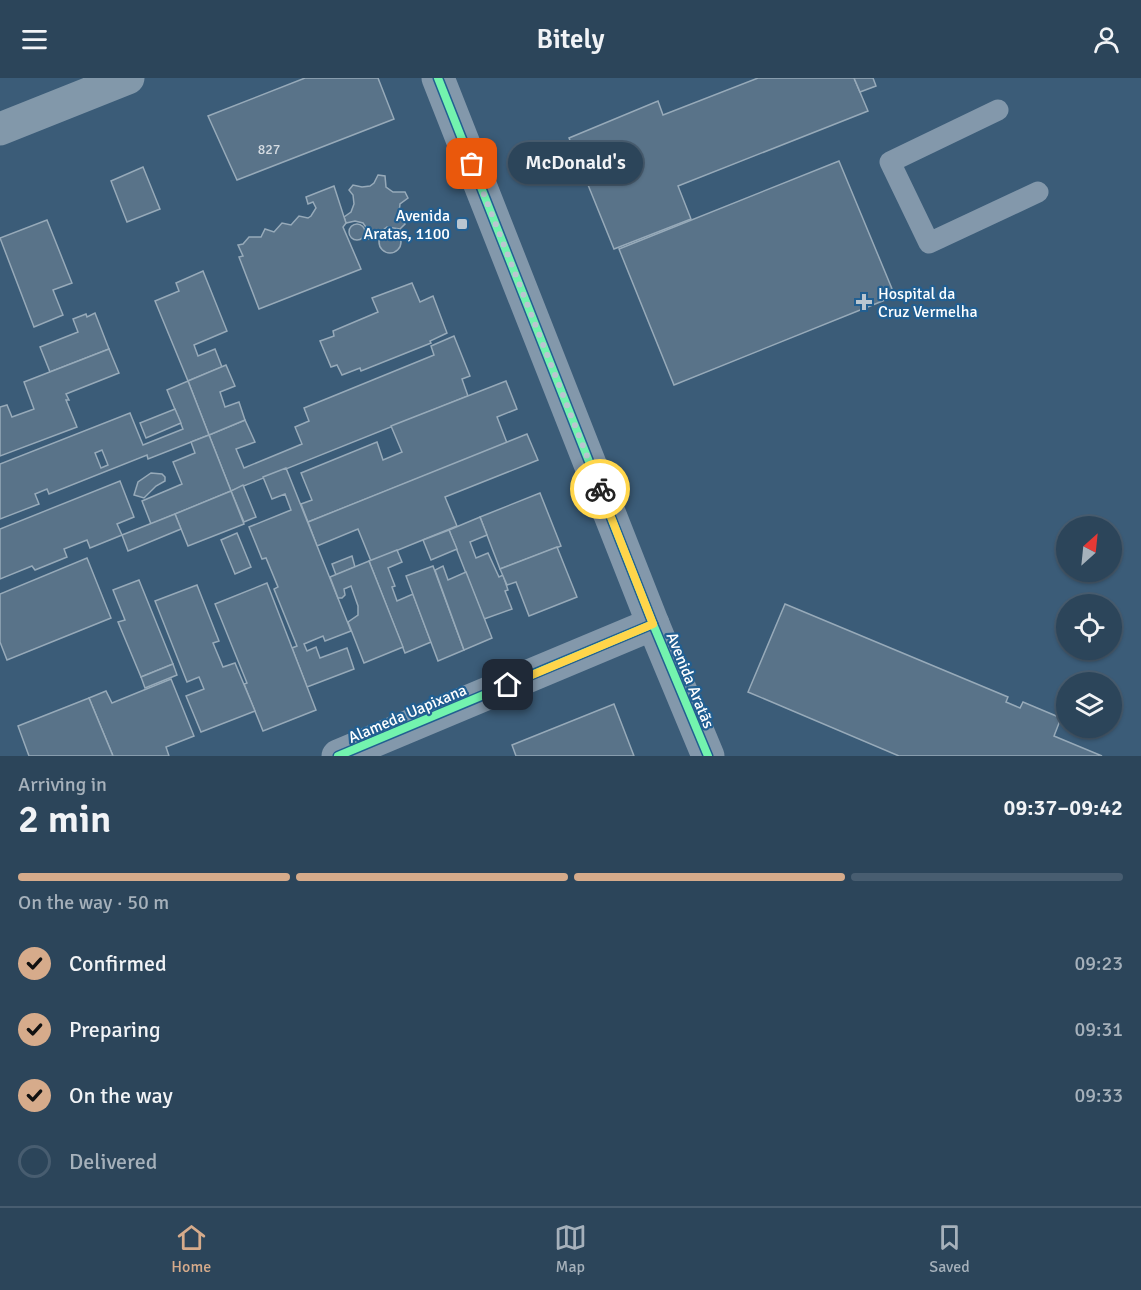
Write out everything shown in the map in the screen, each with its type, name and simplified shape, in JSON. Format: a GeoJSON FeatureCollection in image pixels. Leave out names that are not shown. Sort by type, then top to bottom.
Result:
{"type":"FeatureCollection","features":[{"type":"Feature","properties":{"kind":"highway"},"geometry":{"type":"LineString","coordinates":[[0,129],[128,78]]}},
{"type":"Feature","properties":{"kind":"street","name":"Avenida Aratãs"},"geometry":{"type":"LineString","coordinates":[[438,78],[653,624],[708,756]]}},
{"type":"Feature","properties":{"kind":"street","name":"Alameda Uapixana"},"geometry":{"type":"LineString","coordinates":[[338,756],[653,624]]}},
{"type":"Feature","properties":{"kind":"lane"},"geometry":{"type":"LineString","coordinates":[[998,110],[890,162],[929,243],[1038,192]]}},
{"type":"Feature","properties":{"kind":"building"},"geometry":{"type":"Polygon","coordinates":[[[305,78],[378,78],[394,119],[237,180],[208,116],[305,78]]]}},
{"type":"Feature","properties":{"kind":"building"},"geometry":{"type":"Polygon","coordinates":[[[758,78],[854,78],[868,111],[678,186],[691,219],[614,249],[569,138],[658,101],[663,115],[758,78]]]}},
{"type":"Feature","properties":{"kind":"building"},"geometry":{"type":"Polygon","coordinates":[[[854,78],[873,78],[876,86],[860,92],[854,78]]]}},
{"type":"Feature","properties":{"kind":"building"},"geometry":{"type":"Polygon","coordinates":[[[839,161],[895,296],[674,385],[619,249],[839,161]]]}},
{"type":"Feature","properties":{"kind":"building"},"geometry":{"type":"Polygon","coordinates":[[[143,167],[160,209],[127,222],[111,181],[143,167]]]}},
{"type":"Feature","properties":{"kind":"building"},"geometry":{"type":"Polygon","coordinates":[[[378,175],[385,176],[386,187],[393,192],[405,192],[408,198],[400,204],[399,213],[405,224],[400,229],[387,227],[376,239],[369,239],[368,230],[363,223],[355,221],[346,223],[344,217],[351,212],[354,204],[353,195],[349,190],[353,185],[370,186],[378,175]]]}},
{"type":"Feature","properties":{"kind":"building"},"geometry":{"type":"Polygon","coordinates":[[[334,186],[346,223],[343,227],[361,269],[259,309],[239,257],[243,256],[238,245],[243,244],[249,237],[261,237],[265,229],[274,232],[282,223],[291,225],[299,216],[308,218],[316,208],[313,202],[308,204],[306,197],[334,186]]]}},
{"type":"Feature","properties":{"kind":"building"},"geometry":{"type":"Polygon","coordinates":[[[47,220],[72,283],[53,290],[63,315],[34,327],[0,238],[47,220]]]}},
{"type":"Feature","properties":{"kind":"building"},"geometry":{"type":"Polygon","coordinates":[[[357,224],[365,232],[357,240],[349,232],[357,224]]]}},
{"type":"Feature","properties":{"kind":"building"},"geometry":{"type":"Polygon","coordinates":[[[390,231],[398,234],[401,242],[398,250],[390,253],[382,250],[379,242],[382,234],[390,231]]]}},
{"type":"Feature","properties":{"kind":"building"},"geometry":{"type":"Polygon","coordinates":[[[203,271],[227,331],[194,345],[198,356],[215,349],[222,367],[188,381],[155,301],[179,291],[176,283],[203,271]]]}},
{"type":"Feature","properties":{"kind":"building"},"geometry":{"type":"Polygon","coordinates":[[[412,283],[420,302],[433,296],[447,333],[430,341],[431,343],[361,371],[360,368],[342,375],[337,365],[331,367],[320,341],[334,336],[333,331],[378,312],[372,298],[412,283]]]}},
{"type":"Feature","properties":{"kind":"building"},"geometry":{"type":"Polygon","coordinates":[[[95,313],[109,349],[50,372],[40,347],[78,332],[73,319],[95,313]]]}},
{"type":"Feature","properties":{"kind":"building"},"geometry":{"type":"Polygon","coordinates":[[[454,336],[470,376],[462,379],[468,396],[231,491],[209,435],[245,420],[255,442],[236,449],[244,468],[302,444],[295,427],[309,421],[304,408],[434,355],[431,346],[454,336]]]}},
{"type":"Feature","properties":{"kind":"building"},"geometry":{"type":"Polygon","coordinates":[[[109,349],[119,373],[66,394],[69,400],[66,400],[77,427],[0,456],[0,407],[7,405],[12,417],[34,409],[24,382],[109,349]]]}},
{"type":"Feature","properties":{"kind":"building"},"geometry":{"type":"Polygon","coordinates":[[[226,365],[235,386],[220,392],[225,407],[239,402],[245,420],[209,435],[188,381],[226,365]]]}},
{"type":"Feature","properties":{"kind":"building"},"geometry":{"type":"Polygon","coordinates":[[[188,381],[209,435],[148,459],[147,455],[49,494],[47,489],[35,494],[39,504],[0,519],[0,464],[130,413],[143,445],[183,429],[167,390],[188,381]],[[102,450],[95,453],[101,468],[108,465],[102,450]]]}},
{"type":"Feature","properties":{"kind":"building"},"geometry":{"type":"Polygon","coordinates":[[[506,381],[517,409],[497,417],[507,443],[308,522],[301,504],[312,500],[301,473],[377,442],[383,460],[402,452],[391,426],[506,381]]]}},
{"type":"Feature","properties":{"kind":"building"},"geometry":{"type":"Polygon","coordinates":[[[175,409],[181,423],[146,438],[140,423],[175,409]]]}},
{"type":"Feature","properties":{"kind":"building"},"geometry":{"type":"Polygon","coordinates":[[[527,434],[538,460],[445,497],[457,526],[371,561],[358,529],[317,546],[308,522],[527,434]]]}},
{"type":"Feature","properties":{"kind":"building"},"geometry":{"type":"Polygon","coordinates":[[[209,435],[231,491],[151,524],[142,501],[182,484],[173,462],[195,453],[191,442],[209,435]]]}},
{"type":"Feature","properties":{"kind":"building"},"geometry":{"type":"Polygon","coordinates":[[[286,468],[351,631],[325,641],[323,636],[304,644],[307,651],[316,647],[320,658],[347,648],[354,669],[307,687],[292,648],[297,646],[274,589],[278,587],[266,558],[262,559],[249,527],[291,510],[285,494],[272,499],[263,477],[286,468]]]}},
{"type":"Feature","properties":{"kind":"building"},"geometry":{"type":"Polygon","coordinates":[[[151,473],[162,474],[165,481],[144,498],[134,495],[138,482],[151,473]]]}},
{"type":"Feature","properties":{"kind":"building"},"geometry":{"type":"Polygon","coordinates":[[[120,481],[134,517],[117,524],[122,535],[90,548],[87,540],[64,549],[67,557],[35,570],[32,566],[0,579],[0,529],[120,481]]]}},
{"type":"Feature","properties":{"kind":"building"},"geometry":{"type":"Polygon","coordinates":[[[243,485],[256,517],[244,522],[231,491],[243,485]]]}},
{"type":"Feature","properties":{"kind":"building"},"geometry":{"type":"Polygon","coordinates":[[[231,491],[244,524],[188,546],[175,514],[231,491]]]}},
{"type":"Feature","properties":{"kind":"building"},"geometry":{"type":"Polygon","coordinates":[[[540,493],[561,546],[500,569],[480,517],[540,493]]]}},
{"type":"Feature","properties":{"kind":"building"},"geometry":{"type":"Polygon","coordinates":[[[175,514],[181,529],[128,551],[122,535],[175,514]]]}},
{"type":"Feature","properties":{"kind":"building"},"geometry":{"type":"Polygon","coordinates":[[[480,517],[487,535],[470,542],[476,558],[488,553],[499,577],[503,575],[508,590],[505,591],[512,609],[484,619],[449,530],[480,517]]]}},
{"type":"Feature","properties":{"kind":"building"},"geometry":{"type":"Polygon","coordinates":[[[449,530],[457,549],[431,560],[423,540],[449,530]]]}},
{"type":"Feature","properties":{"kind":"building"},"geometry":{"type":"Polygon","coordinates":[[[237,533],[251,567],[235,574],[221,540],[237,533]]]}},
{"type":"Feature","properties":{"kind":"building"},"geometry":{"type":"Polygon","coordinates":[[[557,547],[577,597],[529,616],[516,582],[507,585],[500,569],[557,547]]]}},
{"type":"Feature","properties":{"kind":"building"},"geometry":{"type":"Polygon","coordinates":[[[397,550],[402,562],[388,568],[395,586],[392,587],[397,601],[413,594],[431,642],[405,653],[369,561],[397,550]]]}},
{"type":"Feature","properties":{"kind":"building"},"geometry":{"type":"Polygon","coordinates":[[[352,556],[355,567],[336,575],[332,564],[352,556]]]}},
{"type":"Feature","properties":{"kind":"building"},"geometry":{"type":"Polygon","coordinates":[[[87,558],[111,618],[7,660],[0,642],[0,594],[87,558]]]}},
{"type":"Feature","properties":{"kind":"building"},"geometry":{"type":"Polygon","coordinates":[[[369,561],[403,647],[364,663],[348,622],[358,615],[358,606],[351,586],[344,589],[345,595],[342,598],[338,598],[330,577],[369,561]]]}},
{"type":"Feature","properties":{"kind":"building"},"geometry":{"type":"Polygon","coordinates":[[[433,566],[464,650],[438,661],[406,576],[433,566]]]}},
{"type":"Feature","properties":{"kind":"building"},"geometry":{"type":"Polygon","coordinates":[[[443,566],[448,580],[466,572],[492,638],[464,650],[435,570],[443,566]]]}},
{"type":"Feature","properties":{"kind":"building"},"geometry":{"type":"Polygon","coordinates":[[[139,580],[173,664],[141,677],[118,622],[125,620],[113,590],[139,580]]]}},
{"type":"Feature","properties":{"kind":"building"},"geometry":{"type":"Polygon","coordinates":[[[267,583],[316,710],[263,731],[244,684],[247,683],[215,604],[267,583]]]}},
{"type":"Feature","properties":{"kind":"building"},"geometry":{"type":"Polygon","coordinates":[[[197,585],[219,641],[213,643],[223,667],[235,663],[255,711],[201,732],[186,696],[204,689],[199,677],[187,682],[155,601],[197,585]]]}},
{"type":"Feature","properties":{"kind":"building"},"geometry":{"type":"Polygon","coordinates":[[[785,604],[1008,697],[1006,702],[1020,708],[1023,702],[1056,716],[1054,736],[1056,738],[1102,756],[899,756],[748,692],[785,604]]]}},
{"type":"Feature","properties":{"kind":"building"},"geometry":{"type":"Polygon","coordinates":[[[173,664],[177,675],[145,688],[141,677],[173,664]]]}},
{"type":"Feature","properties":{"kind":"building"},"geometry":{"type":"Polygon","coordinates":[[[171,679],[194,736],[166,747],[169,756],[113,756],[89,698],[106,691],[112,703],[171,679]]]}},
{"type":"Feature","properties":{"kind":"building"},"geometry":{"type":"Polygon","coordinates":[[[89,698],[113,756],[29,756],[18,726],[89,698]]]}},
{"type":"Feature","properties":{"kind":"building"},"geometry":{"type":"Polygon","coordinates":[[[614,704],[634,756],[516,756],[512,745],[614,704]]]}},
{"type":"Feature","properties":{"kind":"cycle path"},"geometry":{"type":"LineString","coordinates":[[438,78],[653,624],[708,756]]}},
{"type":"Feature","properties":{"kind":"cycle path"},"geometry":{"type":"LineString","coordinates":[[338,756],[653,624]]}},
{"type":"Feature","properties":{"kind":"way so far"},"geometry":{"type":"LineString","coordinates":[[472,164],[600,489]]}},
{"type":"Feature","properties":{"kind":"place","name":"McDonald's"},"geometry":{"type":"Point","coordinates":[472,164]}},
{"type":"Feature","properties":{"kind":"place","name":"Avenida Aratas, 1100"},"geometry":{"type":"Point","coordinates":[462,224]}},
{"type":"Feature","properties":{"kind":"place","name":"Hospital da Cruz Vermelha"},"geometry":{"type":"Point","coordinates":[864,302]}},
{"type":"Feature","properties":{"kind":"route"},"geometry":{"type":"LineString","coordinates":[[508,685],[653,624],[600,489]]}}]}
